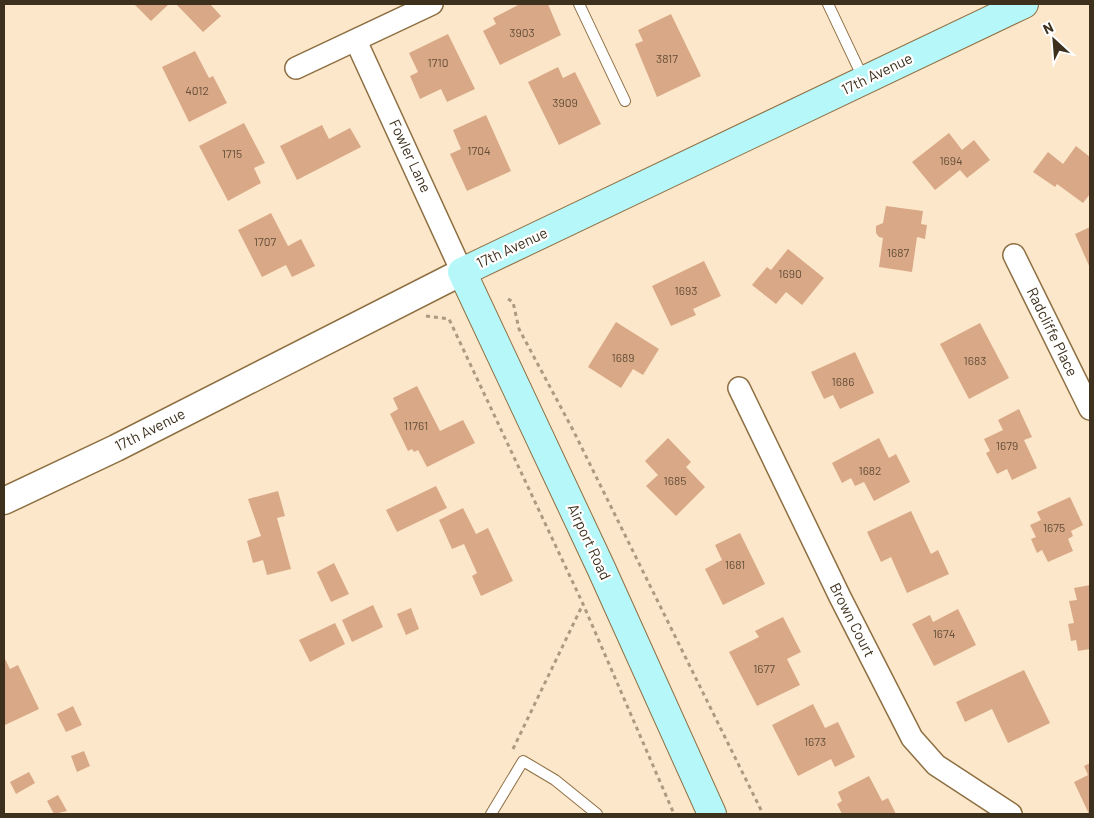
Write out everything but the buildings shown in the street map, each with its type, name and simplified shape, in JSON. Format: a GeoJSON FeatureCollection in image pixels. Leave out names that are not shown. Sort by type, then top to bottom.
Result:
{"type":"FeatureCollection","features":[{"type":"Feature","properties":{"kind":"main road","name":"17th Avenue"},"geometry":{"type":"LineString","coordinates":[[462,272],[1024,4]]}},
{"type":"Feature","properties":{"kind":"main road","name":"Airport Road"},"geometry":{"type":"LineString","coordinates":[[462,272],[601,568],[712,814]]}},
{"type":"Feature","properties":{"kind":"street"},"geometry":{"type":"LineString","coordinates":[[296,68],[432,4]]}},
{"type":"Feature","properties":{"kind":"street","name":"Fowler Lane"},"geometry":{"type":"LineString","coordinates":[[356,41],[462,272]]}},
{"type":"Feature","properties":{"kind":"street","name":"Radcliffe Place"},"geometry":{"type":"LineString","coordinates":[[1014,255],[1090,409]]}},
{"type":"Feature","properties":{"kind":"street","name":"17th Avenue"},"geometry":{"type":"LineString","coordinates":[[4,501],[116,448],[462,272]]}},
{"type":"Feature","properties":{"kind":"street","name":"Brown Court"},"geometry":{"type":"LineString","coordinates":[[739,388],[840,597],[912,738],[936,765],[1010,814]]}},
{"type":"Feature","properties":{"kind":"lane"},"geometry":{"type":"LineString","coordinates":[[579,4],[625,101]]}},
{"type":"Feature","properties":{"kind":"lane"},"geometry":{"type":"LineString","coordinates":[[828,4],[864,80]]}},
{"type":"Feature","properties":{"kind":"lane"},"geometry":{"type":"LineString","coordinates":[[491,814],[523,761],[555,780],[597,814]]}},
{"type":"Feature","properties":{"kind":"path"},"geometry":{"type":"LineString","coordinates":[[508,299],[512,302],[519,329],[573,430],[763,814]]}},
{"type":"Feature","properties":{"kind":"path"},"geometry":{"type":"LineString","coordinates":[[423,315],[449,319],[583,604],[674,814]]}},
{"type":"Feature","properties":{"kind":"path"},"geometry":{"type":"LineString","coordinates":[[509,756],[583,604]]}}]}
